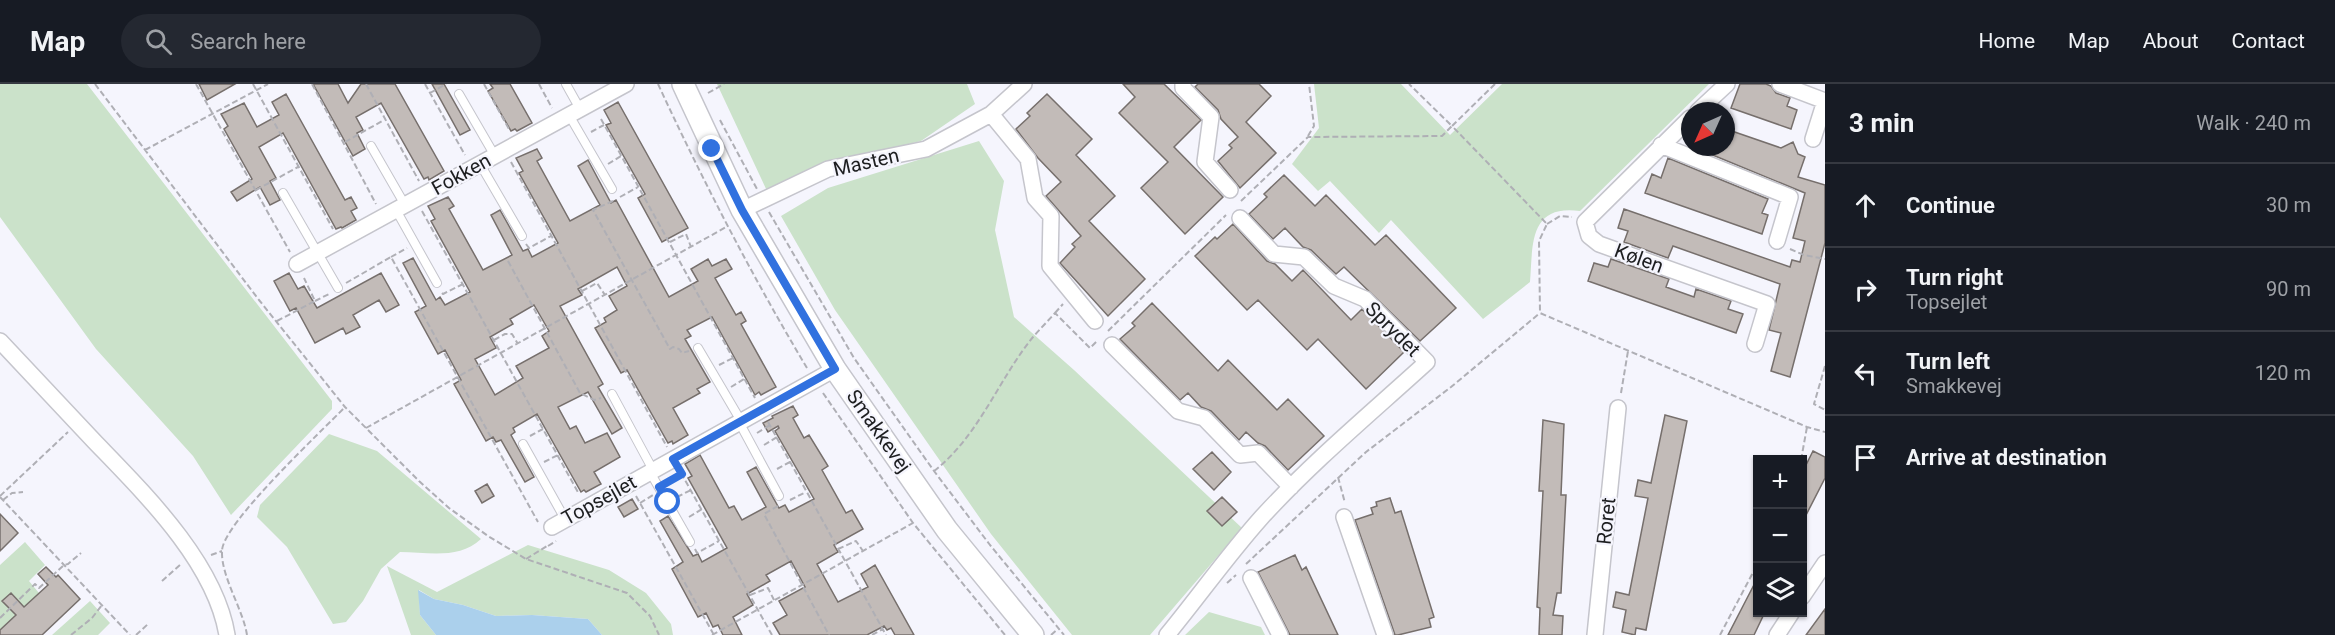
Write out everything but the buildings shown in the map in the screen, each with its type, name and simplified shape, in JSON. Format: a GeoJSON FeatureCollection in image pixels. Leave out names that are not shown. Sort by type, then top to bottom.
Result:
{"type":"FeatureCollection","features":[{"type":"Feature","properties":{"kind":"street","name":"Fokken"},"geometry":{"type":"LineString","coordinates":[[297,264],[626,84]]}},
{"type":"Feature","properties":{"kind":"street","name":"Smakkevej"},"geometry":{"type":"LineString","coordinates":[[683,84],[742,210],[835,369],[947,530],[1033,635]]}},
{"type":"Feature","properties":{"kind":"street","name":"Masten"},"geometry":{"type":"LineString","coordinates":[[742,210],[828,169],[926,149],[991,114],[1024,84]]}},
{"type":"Feature","properties":{"kind":"street"},"geometry":{"type":"LineString","coordinates":[[1183,84],[1183,88],[1211,117],[1205,162],[1230,190]]}},
{"type":"Feature","properties":{"kind":"street"},"geometry":{"type":"LineString","coordinates":[[1708,102],[1727,84]]}},
{"type":"Feature","properties":{"kind":"street"},"geometry":{"type":"LineString","coordinates":[[1780,84],[1825,101],[1813,139]]}},
{"type":"Feature","properties":{"kind":"street"},"geometry":{"type":"LineString","coordinates":[[991,114],[1028,159],[1035,198],[1051,216],[1050,266],[1095,321]]}},
{"type":"Feature","properties":{"kind":"street"},"geometry":{"type":"LineString","coordinates":[[1585,222],[1681,127]]}},
{"type":"Feature","properties":{"kind":"street"},"geometry":{"type":"LineString","coordinates":[[1661,146],[1790,197],[1777,241]]}},
{"type":"Feature","properties":{"kind":"street","name":"Sprydet"},"geometry":{"type":"LineString","coordinates":[[1167,635],[1222,564],[1291,487],[1427,362],[1365,299],[1334,286],[1304,257],[1274,254],[1234,213]]}},
{"type":"Feature","properties":{"kind":"street","name":"Kølen"},"geometry":{"type":"LineString","coordinates":[[1585,222],[1589,236],[1599,244],[1767,304],[1755,344]]}},
{"type":"Feature","properties":{"kind":"street"},"geometry":{"type":"LineString","coordinates":[[1105,340],[1178,411],[1204,418],[1240,454],[1258,453],[1291,487]]}},
{"type":"Feature","properties":{"kind":"street"},"geometry":{"type":"LineString","coordinates":[[0,341],[138,488],[197,561],[214,592],[227,635]]}},
{"type":"Feature","properties":{"kind":"street","name":"Topsejlet"},"geometry":{"type":"LineString","coordinates":[[558,529],[586,507],[835,369]]}},
{"type":"Feature","properties":{"kind":"street","name":"Roret"},"geometry":{"type":"LineString","coordinates":[[1595,635],[1618,408]]}},
{"type":"Feature","properties":{"kind":"street"},"geometry":{"type":"LineString","coordinates":[[1344,518],[1385,635]]}},
{"type":"Feature","properties":{"kind":"street"},"geometry":{"type":"LineString","coordinates":[[1807,591],[1825,563]]}},
{"type":"Feature","properties":{"kind":"street"},"geometry":{"type":"LineString","coordinates":[[1251,578],[1280,635]]}},
{"type":"Feature","properties":{"kind":"street"},"geometry":{"type":"LineString","coordinates":[[1776,635],[1789,617]]}},
{"type":"Feature","properties":{"kind":"lane"},"geometry":{"type":"LineString","coordinates":[[566,84],[569,115],[612,189]]}},
{"type":"Feature","properties":{"kind":"lane"},"geometry":{"type":"LineString","coordinates":[[459,94],[505,150]]}},
{"type":"Feature","properties":{"kind":"lane"},"geometry":{"type":"LineString","coordinates":[[371,146],[405,205],[415,243],[437,283]]}},
{"type":"Feature","properties":{"kind":"lane"},"geometry":{"type":"LineString","coordinates":[[476,166],[522,236]]}},
{"type":"Feature","properties":{"kind":"lane"},"geometry":{"type":"LineString","coordinates":[[283,193],[338,288]]}},
{"type":"Feature","properties":{"kind":"lane"},"geometry":{"type":"LineString","coordinates":[[698,348],[779,496]]}},
{"type":"Feature","properties":{"kind":"lane"},"geometry":{"type":"LineString","coordinates":[[612,394],[690,542]]}},
{"type":"Feature","properties":{"kind":"lane"},"geometry":{"type":"LineString","coordinates":[[523,444],[536,467],[558,529]]}},
{"type":"Feature","properties":{"kind":"path"},"geometry":{"type":"LineString","coordinates":[[95,84],[277,322],[345,407],[366,428],[449,508],[488,536],[526,559],[627,593],[650,616],[659,635]]}},
{"type":"Feature","properties":{"kind":"path"},"geometry":{"type":"LineString","coordinates":[[196,84],[297,264],[315,301]]}},
{"type":"Feature","properties":{"kind":"path"},"geometry":{"type":"LineString","coordinates":[[253,84],[340,241]]}},
{"type":"Feature","properties":{"kind":"path"},"geometry":{"type":"LineString","coordinates":[[145,150],[268,84]]}},
{"type":"Feature","properties":{"kind":"path"},"geometry":{"type":"LineString","coordinates":[[312,84],[345,142],[405,205],[463,284],[586,507]]}},
{"type":"Feature","properties":{"kind":"path"},"geometry":{"type":"LineString","coordinates":[[366,84],[385,120],[405,205]]}},
{"type":"Feature","properties":{"kind":"path"},"geometry":{"type":"LineString","coordinates":[[425,84],[476,166]]}},
{"type":"Feature","properties":{"kind":"path"},"geometry":{"type":"LineString","coordinates":[[430,93],[446,84]]}},
{"type":"Feature","properties":{"kind":"path"},"geometry":{"type":"LineString","coordinates":[[484,84],[505,150],[673,459],[772,635]]}},
{"type":"Feature","properties":{"kind":"path"},"geometry":{"type":"LineString","coordinates":[[539,84],[569,115]]}},
{"type":"Feature","properties":{"kind":"path"},"geometry":{"type":"LineString","coordinates":[[706,93],[724,84]]}},
{"type":"Feature","properties":{"kind":"path"},"geometry":{"type":"LineString","coordinates":[[934,471],[952,457],[973,431],[1032,338],[1055,313],[1090,348],[1105,340],[1308,137],[1314,126],[1309,84]]}},
{"type":"Feature","properties":{"kind":"path"},"geometry":{"type":"LineString","coordinates":[[1409,84],[1547,224]]}},
{"type":"Feature","properties":{"kind":"path"},"geometry":{"type":"LineString","coordinates":[[1308,137],[1442,136],[1495,84]]}},
{"type":"Feature","properties":{"kind":"path"},"geometry":{"type":"LineString","coordinates":[[717,114],[752,177],[762,201],[854,358],[990,545],[1064,635]]}},
{"type":"Feature","properties":{"kind":"path"},"geometry":{"type":"LineString","coordinates":[[601,119],[755,398]]}},
{"type":"Feature","properties":{"kind":"path"},"geometry":{"type":"LineString","coordinates":[[345,142],[385,120]]}},
{"type":"Feature","properties":{"kind":"path"},"geometry":{"type":"LineString","coordinates":[[582,137],[604,125]]}},
{"type":"Feature","properties":{"kind":"path"},"geometry":{"type":"LineString","coordinates":[[255,191],[298,167]]}},
{"type":"Feature","properties":{"kind":"path"},"geometry":{"type":"LineString","coordinates":[[638,187],[593,210],[670,349],[673,347],[682,353],[698,348]]}},
{"type":"Feature","properties":{"kind":"path"},"geometry":{"type":"LineString","coordinates":[[1540,313],[1539,241],[1547,224],[1560,216],[1576,217],[1585,222]]}},
{"type":"Feature","properties":{"kind":"path"},"geometry":{"type":"LineString","coordinates":[[366,428],[727,227]]}},
{"type":"Feature","properties":{"kind":"path"},"geometry":{"type":"LineString","coordinates":[[670,242],[686,234],[691,247]]}},
{"type":"Feature","properties":{"kind":"path"},"geometry":{"type":"LineString","coordinates":[[522,236],[529,248],[551,236]]}},
{"type":"Feature","properties":{"kind":"path"},"geometry":{"type":"LineString","coordinates":[[1777,241],[1804,255],[1825,259]]}},
{"type":"Feature","properties":{"kind":"path"},"geometry":{"type":"LineString","coordinates":[[277,322],[415,243]]}},
{"type":"Feature","properties":{"kind":"path"},"geometry":{"type":"LineString","coordinates":[[391,257],[545,535],[558,529]]}},
{"type":"Feature","properties":{"kind":"path"},"geometry":{"type":"LineString","coordinates":[[508,261],[580,393],[594,400],[612,394]]}},
{"type":"Feature","properties":{"kind":"path"},"geometry":{"type":"LineString","coordinates":[[437,283],[443,294],[463,284]]}},
{"type":"Feature","properties":{"kind":"path"},"geometry":{"type":"LineString","coordinates":[[582,291],[597,283],[605,295]]}},
{"type":"Feature","properties":{"kind":"path"},"geometry":{"type":"LineString","coordinates":[[1540,313],[1807,427],[1825,432]]}},
{"type":"Feature","properties":{"kind":"path"},"geometry":{"type":"LineString","coordinates":[[1225,586],[1366,452],[1451,387],[1540,313]]}},
{"type":"Feature","properties":{"kind":"path"},"geometry":{"type":"LineString","coordinates":[[494,340],[505,334],[512,334],[518,344]]}},
{"type":"Feature","properties":{"kind":"path"},"geometry":{"type":"LineString","coordinates":[[1618,408],[1628,350]]}},
{"type":"Feature","properties":{"kind":"path"},"geometry":{"type":"LineString","coordinates":[[711,370],[733,358]]}},
{"type":"Feature","properties":{"kind":"path"},"geometry":{"type":"LineString","coordinates":[[1825,366],[1814,404],[1825,410]]}},
{"type":"Feature","properties":{"kind":"path"},"geometry":{"type":"LineString","coordinates":[[247,635],[228,578],[222,551],[225,539],[241,515],[345,407]]}},
{"type":"Feature","properties":{"kind":"path"},"geometry":{"type":"LineString","coordinates":[[768,421],[886,635]]}},
{"type":"Feature","properties":{"kind":"path"},"geometry":{"type":"LineString","coordinates":[[1,498],[78,423]]}},
{"type":"Feature","properties":{"kind":"path"},"geometry":{"type":"LineString","coordinates":[[747,438],[770,425]]}},
{"type":"Feature","properties":{"kind":"path"},"geometry":{"type":"LineString","coordinates":[[1802,455],[1807,427]]}},
{"type":"Feature","properties":{"kind":"path"},"geometry":{"type":"LineString","coordinates":[[523,444],[526,438],[543,429]]}},
{"type":"Feature","properties":{"kind":"path"},"geometry":{"type":"LineString","coordinates":[[754,451],[777,437]]}},
{"type":"Feature","properties":{"kind":"path"},"geometry":{"type":"LineString","coordinates":[[536,467],[558,455]]}},
{"type":"Feature","properties":{"kind":"path"},"geometry":{"type":"LineString","coordinates":[[767,475],[790,462]]}},
{"type":"Feature","properties":{"kind":"path"},"geometry":{"type":"LineString","coordinates":[[659,487],[682,474]]}},
{"type":"Feature","properties":{"kind":"path"},"geometry":{"type":"LineString","coordinates":[[1338,477],[1346,508],[1344,518]]}},
{"type":"Feature","properties":{"kind":"path"},"geometry":{"type":"LineString","coordinates":[[668,502],[691,490]]}},
{"type":"Feature","properties":{"kind":"path"},"geometry":{"type":"LineString","coordinates":[[1,498],[12,493],[23,492]]}},
{"type":"Feature","properties":{"kind":"path"},"geometry":{"type":"LineString","coordinates":[[806,492],[764,514],[829,635]]}},
{"type":"Feature","properties":{"kind":"path"},"geometry":{"type":"LineString","coordinates":[[635,495],[713,635],[913,523]]}},
{"type":"Feature","properties":{"kind":"path"},"geometry":{"type":"LineString","coordinates":[[1,498],[130,635]]}},
{"type":"Feature","properties":{"kind":"path"},"geometry":{"type":"LineString","coordinates":[[679,522],[702,509]]}},
{"type":"Feature","properties":{"kind":"path"},"geometry":{"type":"LineString","coordinates":[[526,559],[558,529]]}},
{"type":"Feature","properties":{"kind":"path"},"geometry":{"type":"LineString","coordinates":[[690,542],[697,553],[719,541]]}},
{"type":"Feature","properties":{"kind":"path"},"geometry":{"type":"LineString","coordinates":[[838,549],[856,541],[863,551]]}},
{"type":"Feature","properties":{"kind":"path"},"geometry":{"type":"LineString","coordinates":[[0,618],[35,584],[39,588],[81,553]]}},
{"type":"Feature","properties":{"kind":"path"},"geometry":{"type":"LineString","coordinates":[[1720,635],[1753,572]]}},
{"type":"Feature","properties":{"kind":"path"},"geometry":{"type":"LineString","coordinates":[[750,595],[768,588],[774,600]]}},
{"type":"Feature","properties":{"kind":"path"},"geometry":{"type":"LineString","coordinates":[[71,635],[92,618],[102,605]]}},
{"type":"Feature","properties":{"kind":"path"},"geometry":{"type":"LineString","coordinates":[[136,635],[148,624]]}},
{"type":"Feature","properties":{"kind":"path"},"geometry":{"type":"LineString","coordinates":[[1051,635],[1059,628]]}},
{"type":"Feature","properties":{"kind":"path"},"geometry":{"type":"LineString","coordinates":[[872,635],[883,629]]}},
{"type":"Feature","properties":{"kind":"path"},"geometry":{"type":"LineString","coordinates":[[119,635],[125,630]]}},
{"type":"Feature","properties":{"kind":"green space"},"geometry":{"type":"Polygon","coordinates":[[[0,84],[87,84],[332,401],[332,409],[231,515],[193,456],[96,349],[0,217],[0,84]]]}},
{"type":"Feature","properties":{"kind":"green space"},"geometry":{"type":"Polygon","coordinates":[[[717,84],[967,84],[975,104],[921,141],[822,165],[767,191],[717,84]]]}},
{"type":"Feature","properties":{"kind":"green space"},"geometry":{"type":"Polygon","coordinates":[[[1314,84],[1401,84],[1450,135],[1502,84],[1709,84],[1691,102],[1681,102],[1681,112],[1580,211],[1551,214],[1542,221],[1533,242],[1530,282],[1483,319],[1391,220],[1379,233],[1330,181],[1318,191],[1292,164],[1319,128],[1314,84]]]}},
{"type":"Feature","properties":{"kind":"green space"},"geometry":{"type":"Polygon","coordinates":[[[979,141],[1004,181],[995,230],[1014,317],[1074,370],[1242,528],[1150,635],[1072,635],[991,534],[835,310],[781,216],[828,188],[979,141]]]}},
{"type":"Feature","properties":{"kind":"green space"},"geometry":{"type":"Polygon","coordinates":[[[329,434],[377,451],[481,539],[472,546],[453,552],[400,552],[381,569],[363,601],[346,622],[333,624],[287,547],[257,517],[260,505],[329,434]]]}},
{"type":"Feature","properties":{"kind":"green space"},"geometry":{"type":"Polygon","coordinates":[[[25,542],[45,565],[29,581],[39,593],[0,630],[0,565],[25,542]]]}},
{"type":"Feature","properties":{"kind":"green space"},"geometry":{"type":"Polygon","coordinates":[[[528,545],[609,570],[646,593],[671,624],[673,635],[602,635],[588,619],[532,615],[496,616],[463,605],[434,599],[419,590],[420,615],[436,635],[411,635],[387,566],[437,592],[528,545]]]}},
{"type":"Feature","properties":{"kind":"green space"},"geometry":{"type":"Polygon","coordinates":[[[90,601],[110,623],[98,635],[52,635],[90,601]]]}},
{"type":"Feature","properties":{"kind":"green space"},"geometry":{"type":"Polygon","coordinates":[[[1209,612],[1261,627],[1265,635],[1185,635],[1209,612]]]}},
{"type":"Feature","properties":{"kind":"water"},"geometry":{"type":"Polygon","coordinates":[[[418,590],[434,599],[463,605],[496,616],[532,615],[588,619],[602,635],[436,635],[420,615],[418,590]]]}},
{"type":"Feature","properties":{"kind":"route"},"geometry":{"type":"LineString","coordinates":[[668,502],[659,487],[682,474],[673,459],[835,369],[742,210],[712,149]]}}]}
